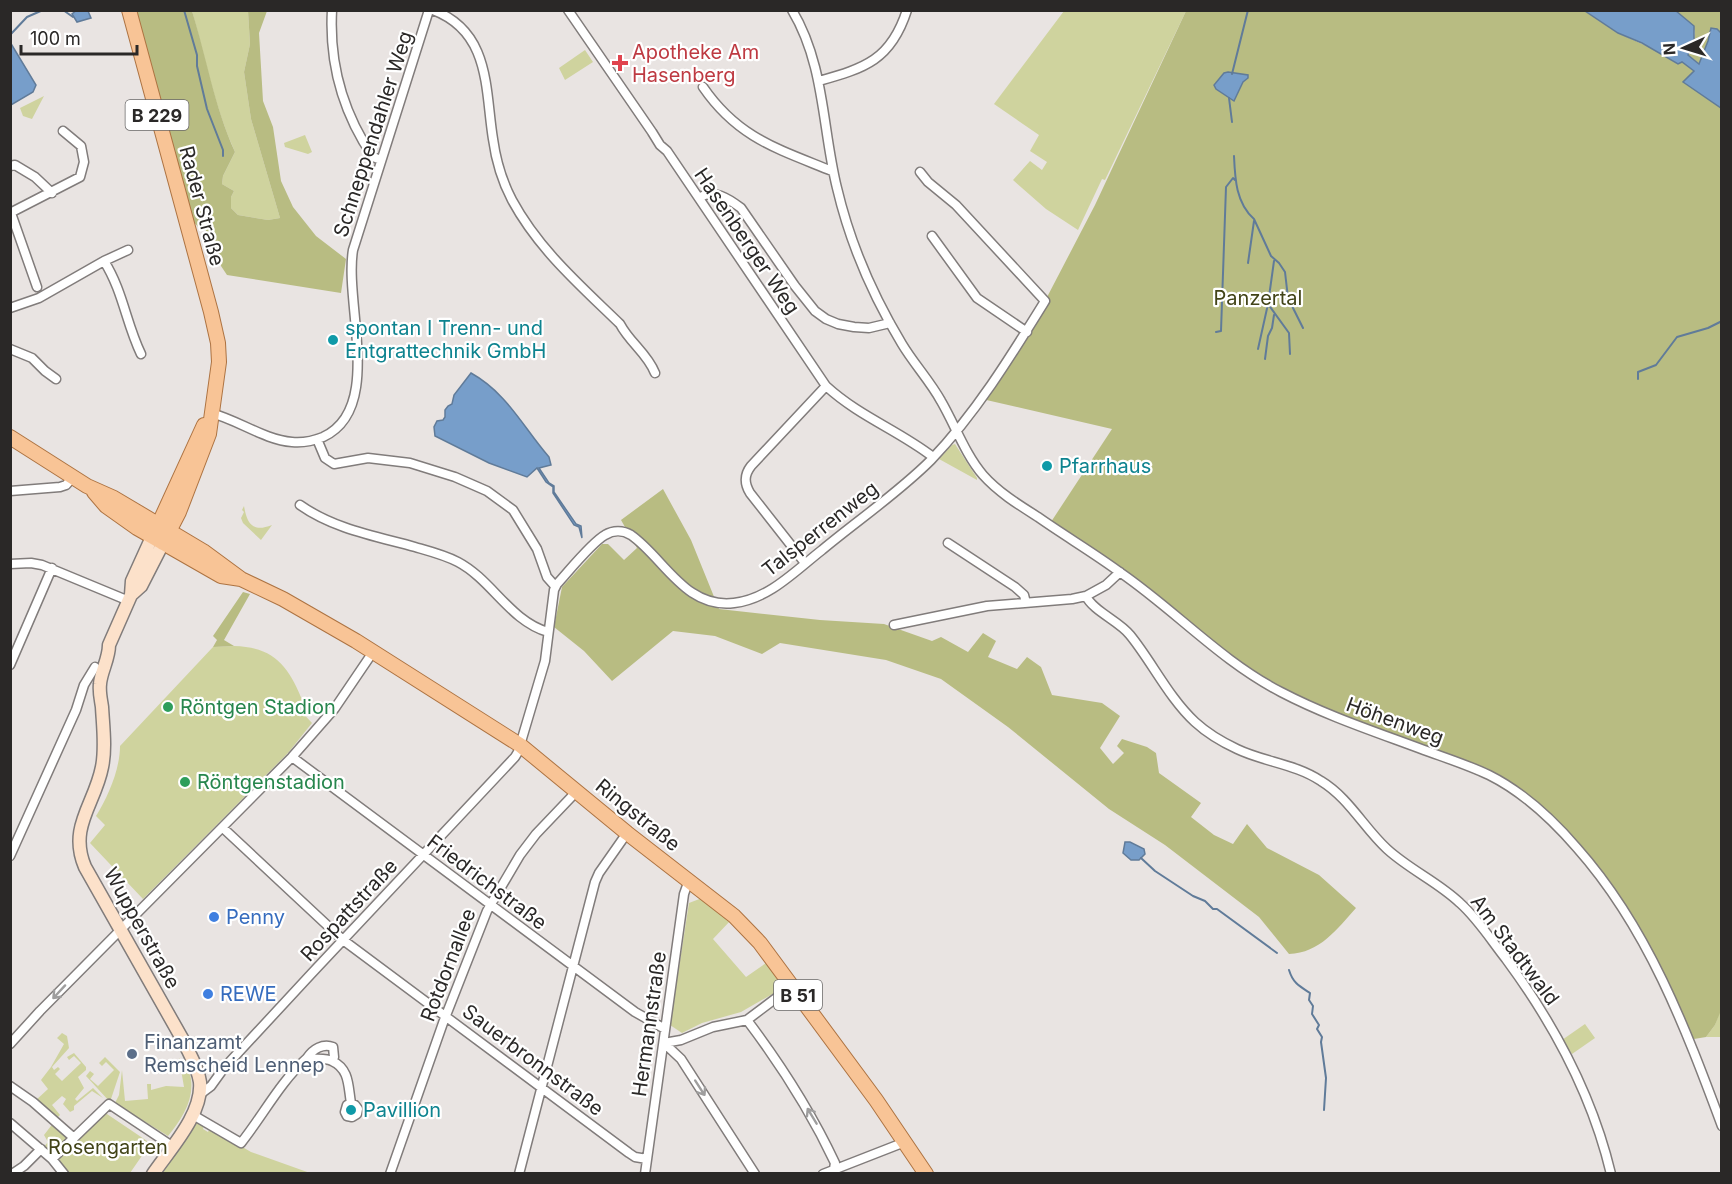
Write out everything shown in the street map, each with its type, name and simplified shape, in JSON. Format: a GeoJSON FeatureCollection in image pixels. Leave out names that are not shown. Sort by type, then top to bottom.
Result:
{"type":"FeatureCollection","features":[{"type":"Feature","properties":{"kind":"main road","name":"Rader Straße"},"geometry":{"type":"LineString","coordinates":[[129,10],[218,343],[219,372],[211,413],[210,434],[179,512],[161,534]]}},
{"type":"Feature","properties":{"kind":"main road","name":"Ringstraße"},"geometry":{"type":"LineString","coordinates":[[10,437],[93,490],[112,511],[161,534],[221,576],[241,579],[290,603],[374,652],[520,745],[627,833],[689,880],[749,930],[926,1173]]}},
{"type":"Feature","properties":{"kind":"street"},"geometry":{"type":"LineString","coordinates":[[332,10],[333,58],[347,110],[373,157],[381,160]]}},
{"type":"Feature","properties":{"kind":"street"},"geometry":{"type":"LineString","coordinates":[[431,10],[459,27],[471,40],[480,56],[495,154],[513,201],[547,252],[620,324],[626,335],[647,358],[655,373]]}},
{"type":"Feature","properties":{"kind":"street","name":"Schneppendahler Weg"},"geometry":{"type":"LineString","coordinates":[[317,439],[338,428],[348,416],[356,393],[358,373],[350,268],[353,250],[431,10]]}},
{"type":"Feature","properties":{"kind":"street","name":"Hasenberger Weg"},"geometry":{"type":"LineString","coordinates":[[568,10],[660,145],[667,151],[826,386],[863,415],[908,440],[933,458]]}},
{"type":"Feature","properties":{"kind":"street","name":"Höhenweg"},"geometry":{"type":"LineString","coordinates":[[792,10],[808,42],[819,81],[832,171],[844,218],[857,253],[890,323],[938,396],[977,467],[990,482],[1017,504],[1120,572],[1205,642],[1249,674],[1312,707],[1486,773],[1513,789],[1553,822],[1600,875],[1622,904],[1644,940],[1719,1110],[1722,1126]]}},
{"type":"Feature","properties":{"kind":"street"},"geometry":{"type":"LineString","coordinates":[[819,81],[858,70],[877,59],[896,37],[907,10]]}},
{"type":"Feature","properties":{"kind":"street"},"geometry":{"type":"LineString","coordinates":[[703,87],[718,108],[741,129],[769,145],[832,171]]}},
{"type":"Feature","properties":{"kind":"street"},"geometry":{"type":"LineString","coordinates":[[37,287],[11,213],[80,177],[84,162],[81,146],[63,131]]}},
{"type":"Feature","properties":{"kind":"street"},"geometry":{"type":"LineString","coordinates":[[10,166],[15,165],[35,177],[52,193]]}},
{"type":"Feature","properties":{"kind":"street","name":"Talsperrenweg"},"geometry":{"type":"LineString","coordinates":[[555,586],[598,540],[615,531],[630,535],[690,591],[719,603],[735,603],[763,594],[897,490],[933,458],[1000,373],[1045,301],[956,205],[928,182],[920,172]]}},
{"type":"Feature","properties":{"kind":"street"},"geometry":{"type":"LineString","coordinates":[[699,198],[704,195],[718,195],[741,208],[805,299],[826,319],[838,324],[869,328],[890,323]]}},
{"type":"Feature","properties":{"kind":"street"},"geometry":{"type":"LineString","coordinates":[[932,236],[977,298],[1027,332]]}},
{"type":"Feature","properties":{"kind":"street"},"geometry":{"type":"LineString","coordinates":[[10,308],[39,298],[128,250]]}},
{"type":"Feature","properties":{"kind":"street"},"geometry":{"type":"LineString","coordinates":[[104,261],[119,288],[141,354]]}},
{"type":"Feature","properties":{"kind":"street"},"geometry":{"type":"LineString","coordinates":[[10,349],[32,358],[56,379]]}},
{"type":"Feature","properties":{"kind":"street"},"geometry":{"type":"LineString","coordinates":[[805,563],[750,493],[746,475],[826,386]]}},
{"type":"Feature","properties":{"kind":"street"},"geometry":{"type":"LineString","coordinates":[[211,413],[228,417],[268,436],[282,440],[301,442],[317,439],[325,458],[334,464],[368,458],[400,461],[436,470],[487,490],[513,510],[537,549],[547,577],[555,586],[541,676],[520,745]]}},
{"type":"Feature","properties":{"kind":"street"},"geometry":{"type":"LineString","coordinates":[[10,491],[60,487],[73,477]]}},
{"type":"Feature","properties":{"kind":"street"},"geometry":{"type":"LineString","coordinates":[[300,505],[329,523],[430,551],[458,562],[480,578],[521,618],[534,627],[548,632]]}},
{"type":"Feature","properties":{"kind":"street","name":"Rader Straße"},"geometry":{"type":"LineString","coordinates":[[100,689],[109,645],[130,598],[132,581],[161,534]]}},
{"type":"Feature","properties":{"kind":"street"},"geometry":{"type":"LineString","coordinates":[[948,543],[1015,587],[1024,595],[1026,603]]}},
{"type":"Feature","properties":{"kind":"street"},"geometry":{"type":"LineString","coordinates":[[10,564],[31,563],[52,568],[130,598]]}},
{"type":"Feature","properties":{"kind":"street"},"geometry":{"type":"LineString","coordinates":[[10,665],[52,568]]}},
{"type":"Feature","properties":{"kind":"street"},"geometry":{"type":"LineString","coordinates":[[894,625],[987,606],[1086,596],[1106,585],[1120,572]]}},
{"type":"Feature","properties":{"kind":"street","name":"Am Stadtwald"},"geometry":{"type":"LineString","coordinates":[[1086,596],[1089,602],[1130,634],[1195,722],[1218,738],[1257,758],[1298,769],[1328,785],[1341,796],[1389,850],[1416,873],[1451,896],[1475,920],[1537,1003],[1563,1047],[1584,1092],[1611,1173]]}},
{"type":"Feature","properties":{"kind":"street","name":"Rader Straße"},"geometry":{"type":"LineString","coordinates":[[95,667],[102,650],[109,645]]}},
{"type":"Feature","properties":{"kind":"street"},"geometry":{"type":"LineString","coordinates":[[10,1044],[292,757],[335,708],[374,652]]}},
{"type":"Feature","properties":{"kind":"street"},"geometry":{"type":"LineString","coordinates":[[10,856],[76,710],[90,673],[95,667]]}},
{"type":"Feature","properties":{"kind":"street"},"geometry":{"type":"LineString","coordinates":[[95,667],[96,681],[100,689]]}},
{"type":"Feature","properties":{"kind":"street"},"geometry":{"type":"LineString","coordinates":[[84,687],[88,685],[100,689]]}},
{"type":"Feature","properties":{"kind":"street"},"geometry":{"type":"LineString","coordinates":[[76,710],[100,689]]}},
{"type":"Feature","properties":{"kind":"street","name":"Wupperstraße"},"geometry":{"type":"LineString","coordinates":[[100,689],[104,757],[100,775],[82,822],[78,843],[85,867],[184,1042],[200,1083],[193,1115],[153,1173]]}},
{"type":"Feature","properties":{"kind":"street","name":"Rospattstraße"},"geometry":{"type":"LineString","coordinates":[[199,1095],[211,1086],[224,1068],[512,760],[520,745]]}},
{"type":"Feature","properties":{"kind":"street","name":"Friedrichstraße"},"geometry":{"type":"LineString","coordinates":[[292,757],[573,967],[646,1020],[665,1029]]}},
{"type":"Feature","properties":{"kind":"street","name":"Rotdornallee"},"geometry":{"type":"LineString","coordinates":[[390,1173],[481,923],[506,878],[531,841],[577,791]]}},
{"type":"Feature","properties":{"kind":"street","name":"Sauerbronnstraße"},"geometry":{"type":"LineString","coordinates":[[223,828],[343,940],[635,1157],[647,1160]]}},
{"type":"Feature","properties":{"kind":"street"},"geometry":{"type":"LineString","coordinates":[[519,1173],[599,873],[627,833]]}},
{"type":"Feature","properties":{"kind":"street","name":"Hermannstraße"},"geometry":{"type":"LineString","coordinates":[[645,1173],[684,894],[689,880]]}},
{"type":"Feature","properties":{"kind":"street"},"geometry":{"type":"LineString","coordinates":[[664,1043],[681,1040],[713,1027],[747,1020],[792,987]]}},
{"type":"Feature","properties":{"kind":"street"},"geometry":{"type":"LineString","coordinates":[[747,1020],[813,1118],[835,1164],[836,1171]]}},
{"type":"Feature","properties":{"kind":"street"},"geometry":{"type":"LineString","coordinates":[[664,1043],[681,1059],[755,1173]]}},
{"type":"Feature","properties":{"kind":"street"},"geometry":{"type":"LineString","coordinates":[[193,1115],[242,1143],[272,1097],[297,1066],[316,1049],[328,1045],[333,1047],[332,1061]]}},
{"type":"Feature","properties":{"kind":"street"},"geometry":{"type":"LineString","coordinates":[[307,1058],[332,1061],[346,1075],[351,1104]]}},
{"type":"Feature","properties":{"kind":"street"},"geometry":{"type":"LineString","coordinates":[[10,1086],[33,1102],[74,1138]]}},
{"type":"Feature","properties":{"kind":"street"},"geometry":{"type":"LineString","coordinates":[[52,1159],[109,1104],[172,1146]]}},
{"type":"Feature","properties":{"kind":"street"},"geometry":{"type":"LineString","coordinates":[[10,1123],[52,1159],[63,1173]]}},
{"type":"Feature","properties":{"kind":"street"},"geometry":{"type":"LineString","coordinates":[[823,1173],[836,1171],[905,1142]]}},
{"type":"Feature","properties":{"kind":"street"},"geometry":{"type":"LineString","coordinates":[[12,1173],[24,1166],[41,1149]]}},
{"type":"Feature","properties":{"kind":"green space"},"geometry":{"type":"Polygon","coordinates":[[[133,11],[192,11],[216,99],[235,152],[223,176],[222,184],[234,191],[231,197],[231,208],[238,215],[268,220],[280,218],[251,119],[244,72],[250,44],[248,11],[267,11],[259,33],[263,101],[273,127],[281,181],[293,207],[316,236],[346,259],[341,293],[227,275],[205,228],[201,230],[189,217],[133,11]]]}},
{"type":"Feature","properties":{"kind":"green space"},"geometry":{"type":"Polygon","coordinates":[[[192,11],[248,11],[250,44],[244,72],[251,119],[280,218],[268,220],[238,215],[231,208],[231,197],[234,191],[222,184],[223,176],[235,152],[216,100],[192,11]]]}},
{"type":"Feature","properties":{"kind":"green space"},"geometry":{"type":"Polygon","coordinates":[[[1064,11],[1186,11],[1105,180],[1102,179],[1078,230],[1046,209],[1013,180],[1030,161],[1042,170],[1047,162],[1030,151],[1039,135],[994,104],[1064,11]]]}},
{"type":"Feature","properties":{"kind":"green space","name":"Panzertal"},"geometry":{"type":"Polygon","coordinates":[[[1186,11],[1585,11],[1618,33],[1682,62],[1695,71],[1700,93],[1722,108],[1722,1008],[1715,1025],[1706,1037],[1688,1040],[1659,971],[1585,856],[1505,784],[1335,717],[1249,674],[1132,581],[1049,525],[1112,429],[982,399],[1045,301],[1095,205],[1186,11]]]}},
{"type":"Feature","properties":{"kind":"green space"},"geometry":{"type":"Polygon","coordinates":[[[1676,11],[1721,11],[1721,33],[1711,28],[1700,64],[1688,55],[1694,38],[1694,29],[1676,11]]]}},
{"type":"Feature","properties":{"kind":"green space"},"geometry":{"type":"Polygon","coordinates":[[[585,50],[593,62],[565,80],[559,68],[585,50]]]}},
{"type":"Feature","properties":{"kind":"green space"},"geometry":{"type":"Polygon","coordinates":[[[44,96],[32,119],[23,116],[20,108],[44,96]]]}},
{"type":"Feature","properties":{"kind":"green space"},"geometry":{"type":"Polygon","coordinates":[[[305,135],[312,152],[308,154],[285,147],[284,143],[305,135]]]}},
{"type":"Feature","properties":{"kind":"green space"},"geometry":{"type":"Polygon","coordinates":[[[955,444],[977,478],[977,480],[939,459],[955,444]]]}},
{"type":"Feature","properties":{"kind":"green space"},"geometry":{"type":"Polygon","coordinates":[[[663,489],[691,540],[719,609],[820,620],[884,624],[932,641],[941,637],[968,652],[983,633],[996,641],[988,657],[1017,669],[1027,657],[1041,667],[1052,695],[1102,703],[1120,716],[1100,748],[1113,764],[1124,753],[1117,746],[1122,739],[1147,747],[1156,753],[1159,773],[1201,803],[1191,817],[1214,835],[1233,844],[1247,824],[1267,848],[1319,875],[1356,908],[1335,932],[1319,945],[1300,953],[1289,954],[1259,917],[1165,845],[1109,809],[1008,727],[941,679],[886,660],[780,643],[762,654],[715,636],[673,631],[612,681],[584,651],[554,627],[562,587],[602,544],[608,544],[624,560],[637,548],[621,520],[663,489]]]}},
{"type":"Feature","properties":{"kind":"green space"},"geometry":{"type":"Polygon","coordinates":[[[244,506],[252,525],[260,528],[272,525],[261,540],[243,523],[241,518],[244,506]]]}},
{"type":"Feature","properties":{"kind":"green space"},"geometry":{"type":"Polygon","coordinates":[[[243,592],[250,594],[224,640],[234,646],[213,647],[217,640],[213,636],[243,592]]]}},
{"type":"Feature","properties":{"kind":"green space","name":"Röntgenstadion"},"geometry":{"type":"Polygon","coordinates":[[[234,646],[260,650],[279,661],[292,679],[303,702],[298,708],[312,723],[288,753],[143,899],[90,843],[105,825],[96,816],[112,782],[118,764],[120,746],[213,647],[234,646]]]}},
{"type":"Feature","properties":{"kind":"green space"},"geometry":{"type":"Polygon","coordinates":[[[702,898],[731,920],[713,939],[746,977],[766,963],[783,988],[741,1012],[702,1023],[682,1033],[670,1025],[689,903],[702,898]]]}},
{"type":"Feature","properties":{"kind":"green space"},"geometry":{"type":"Polygon","coordinates":[[[1721,1008],[1721,1037],[1706,1037],[1715,1025],[1721,1008]]]}},
{"type":"Feature","properties":{"kind":"green space"},"geometry":{"type":"Polygon","coordinates":[[[1585,1024],[1595,1038],[1572,1054],[1562,1040],[1585,1024]]]}},
{"type":"Feature","properties":{"kind":"green space"},"geometry":{"type":"Polygon","coordinates":[[[62,1033],[67,1036],[69,1048],[52,1067],[54,1070],[58,1067],[60,1069],[55,1074],[62,1081],[81,1063],[74,1056],[69,1060],[67,1057],[74,1053],[86,1067],[86,1070],[78,1077],[84,1088],[75,1099],[77,1101],[93,1088],[103,1098],[92,1091],[70,1112],[63,1104],[66,1099],[62,1096],[52,1105],[60,1115],[55,1120],[35,1101],[48,1089],[41,1080],[64,1044],[57,1038],[62,1033]]]}},
{"type":"Feature","properties":{"kind":"green space"},"geometry":{"type":"Polygon","coordinates":[[[105,1057],[120,1072],[110,1102],[86,1076],[90,1071],[94,1074],[90,1079],[98,1086],[114,1070],[106,1062],[102,1066],[99,1063],[105,1057]]]}},
{"type":"Feature","properties":{"kind":"green space"},"geometry":{"type":"Polygon","coordinates":[[[179,1058],[190,1076],[190,1095],[182,1117],[168,1136],[115,1103],[119,1095],[122,1070],[125,1101],[148,1099],[147,1084],[151,1084],[151,1090],[166,1086],[184,1087],[179,1058]]]}},
{"type":"Feature","properties":{"kind":"green space","name":"Rosengarten"},"geometry":{"type":"Polygon","coordinates":[[[104,1112],[150,1143],[148,1147],[130,1173],[66,1173],[55,1160],[104,1112]]]}},
{"type":"Feature","properties":{"kind":"green space"},"geometry":{"type":"Polygon","coordinates":[[[198,1121],[208,1132],[210,1128],[251,1152],[310,1173],[162,1174],[198,1121]]]}},
{"type":"Feature","properties":{"kind":"green space"},"geometry":{"type":"Polygon","coordinates":[[[54,1122],[70,1137],[54,1153],[55,1150],[52,1147],[48,1150],[43,1148],[48,1142],[44,1135],[54,1122]]]}},
{"type":"Feature","properties":{"kind":"water"},"geometry":{"type":"Polygon","coordinates":[[[77,10],[88,11],[91,18],[77,22],[72,14],[77,10]]]}},
{"type":"Feature","properties":{"kind":"water"},"geometry":{"type":"Polygon","coordinates":[[[1585,11],[1676,11],[1694,26],[1694,40],[1688,55],[1699,64],[1711,28],[1717,29],[1721,33],[1721,108],[1683,82],[1694,71],[1682,62],[1678,64],[1642,43],[1618,33],[1585,11]]]}},
{"type":"Feature","properties":{"kind":"water"},"geometry":{"type":"Polygon","coordinates":[[[10,42],[36,85],[33,92],[11,105],[10,42]]]}},
{"type":"Feature","properties":{"kind":"water"},"geometry":{"type":"Polygon","coordinates":[[[1224,73],[1248,75],[1234,101],[1216,89],[1214,85],[1224,73]]]}},
{"type":"Feature","properties":{"kind":"water"},"geometry":{"type":"Polygon","coordinates":[[[471,373],[484,381],[505,400],[549,457],[551,465],[539,468],[549,483],[554,486],[554,492],[576,524],[581,526],[582,538],[579,527],[574,525],[553,493],[553,487],[546,482],[537,468],[527,477],[489,463],[435,436],[434,427],[437,421],[443,420],[445,410],[452,404],[454,395],[471,373]]]}},
{"type":"Feature","properties":{"kind":"water"},"geometry":{"type":"Polygon","coordinates":[[[1125,842],[1144,849],[1145,854],[1139,860],[1131,860],[1123,853],[1125,842]]]}},
{"type":"Feature","properties":{"kind":"waterway"},"geometry":{"type":"LineString","coordinates":[[10,35],[27,17],[43,10]]}},
{"type":"Feature","properties":{"kind":"waterway"},"geometry":{"type":"LineString","coordinates":[[63,10],[73,17]]}},
{"type":"Feature","properties":{"kind":"waterway"},"geometry":{"type":"LineString","coordinates":[[184,10],[197,55],[197,66],[207,109],[223,150],[223,156]]}},
{"type":"Feature","properties":{"kind":"waterway"},"geometry":{"type":"LineString","coordinates":[[1232,74],[1248,10]]}},
{"type":"Feature","properties":{"kind":"waterway"},"geometry":{"type":"LineString","coordinates":[[1229,98],[1232,122]]}},
{"type":"Feature","properties":{"kind":"waterway"},"geometry":{"type":"LineString","coordinates":[[1234,156],[1236,182],[1243,206],[1254,219],[1271,256],[1285,272],[1288,298],[1303,328]]}},
{"type":"Feature","properties":{"kind":"waterway"},"geometry":{"type":"LineString","coordinates":[[1216,332],[1221,331],[1226,187],[1233,178],[1235,180]]}},
{"type":"Feature","properties":{"kind":"waterway"},"geometry":{"type":"LineString","coordinates":[[1248,263],[1254,221]]}},
{"type":"Feature","properties":{"kind":"waterway"},"geometry":{"type":"LineString","coordinates":[[1258,349],[1274,261]]}},
{"type":"Feature","properties":{"kind":"waterway"},"geometry":{"type":"LineString","coordinates":[[1268,304],[1289,333],[1290,354]]}},
{"type":"Feature","properties":{"kind":"waterway"},"geometry":{"type":"LineString","coordinates":[[1265,359],[1274,315]]}},
{"type":"Feature","properties":{"kind":"waterway"},"geometry":{"type":"LineString","coordinates":[[1638,379],[1638,372],[1656,365],[1677,337],[1708,328],[1722,321]]}},
{"type":"Feature","properties":{"kind":"waterway"},"geometry":{"type":"LineString","coordinates":[[1141,858],[1155,871],[1193,896],[1205,901],[1213,909],[1217,909],[1277,953]]}},
{"type":"Feature","properties":{"kind":"waterway"},"geometry":{"type":"LineString","coordinates":[[1289,970],[1297,984],[1310,993],[1312,1014],[1319,1025],[1317,1029],[1322,1037],[1326,1078],[1324,1110]]}},
{"type":"Feature","properties":{"kind":"place","name":"Apotheke Am Hasenberg"},"geometry":{"type":"Point","coordinates":[620,63]}},
{"type":"Feature","properties":{"kind":"place","name":"spontan I Trenn- und Entgrattechnik GmbH"},"geometry":{"type":"Point","coordinates":[333,340]}},
{"type":"Feature","properties":{"kind":"place","name":"Pfarrhaus"},"geometry":{"type":"Point","coordinates":[1047,466]}},
{"type":"Feature","properties":{"kind":"place","name":"Röntgen Stadion"},"geometry":{"type":"Point","coordinates":[168,707]}},
{"type":"Feature","properties":{"kind":"place","name":"Röntgenstadion"},"geometry":{"type":"Point","coordinates":[185,782]}},
{"type":"Feature","properties":{"kind":"place","name":"Penny"},"geometry":{"type":"Point","coordinates":[214,917]}},
{"type":"Feature","properties":{"kind":"place","name":"REWE"},"geometry":{"type":"Point","coordinates":[208,994]}},
{"type":"Feature","properties":{"kind":"place","name":"Finanzamt Remscheid Lennep"},"geometry":{"type":"Point","coordinates":[132,1054]}},
{"type":"Feature","properties":{"kind":"place","name":"Pavillion"},"geometry":{"type":"Point","coordinates":[351,1110]}}]}
